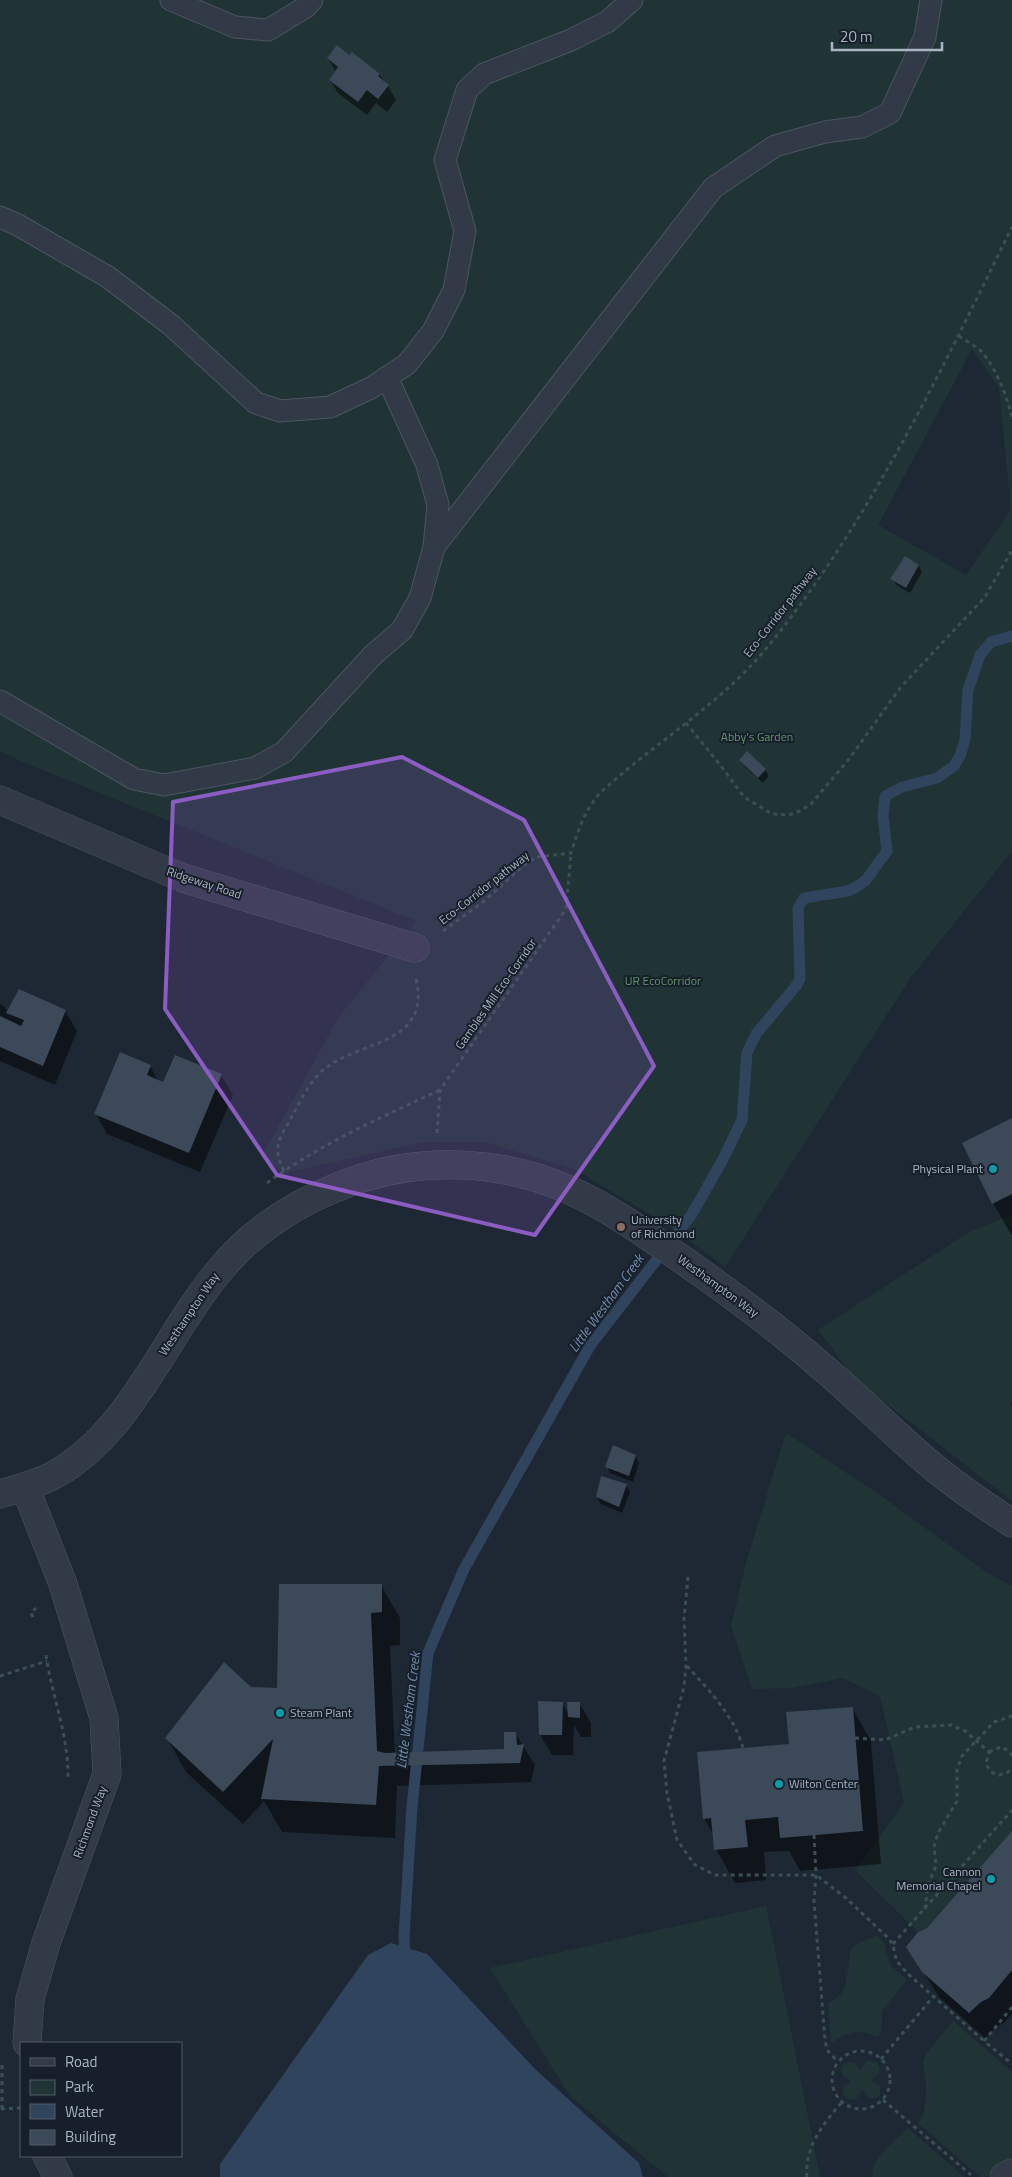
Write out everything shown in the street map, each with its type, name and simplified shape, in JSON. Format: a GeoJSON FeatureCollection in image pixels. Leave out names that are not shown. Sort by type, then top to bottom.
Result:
{"type":"FeatureCollection","features":[{"type":"Feature","properties":{"kind":"street","name":"Ridgeway Road"},"geometry":{"type":"LineString","coordinates":[[0,800],[183,878],[415,948]]}},
{"type":"Feature","properties":{"kind":"street","name":"Westhampton Way"},"geometry":{"type":"LineString","coordinates":[[13,1491],[53,1476],[76,1460],[104,1434],[128,1406],[202,1293],[221,1268],[272,1222],[299,1205],[334,1187],[406,1168],[460,1164],[534,1177],[565,1188],[599,1205],[636,1228],[740,1299],[822,1366],[926,1461],[1012,1523]]}},
{"type":"Feature","properties":{"kind":"street","name":"Richmond Way"},"geometry":{"type":"LineString","coordinates":[[13,1491],[63,1584],[104,1718],[108,1774],[46,1943],[30,1999],[27,2042]]}},
{"type":"Feature","properties":{"kind":"street"},"geometry":{"type":"LineString","coordinates":[[48,2157],[58,2177]]}},
{"type":"Feature","properties":{"kind":"street"},"geometry":{"type":"LineString","coordinates":[[1004,2177],[1012,2173]]}},
{"type":"Feature","properties":{"kind":"lane"},"geometry":{"type":"LineString","coordinates":[[171,0],[235,27],[268,30],[306,7],[312,0]]}},
{"type":"Feature","properties":{"kind":"lane"},"geometry":{"type":"LineString","coordinates":[[0,217],[18,225],[108,277],[171,325],[256,403],[280,411],[330,407],[371,388],[407,364],[433,332],[454,290],[464,231],[445,160],[467,90],[484,74],[571,40],[607,22],[632,0]]}},
{"type":"Feature","properties":{"kind":"lane"},"geometry":{"type":"LineString","coordinates":[[434,547],[713,188],[775,146],[825,132],[862,128],[890,114],[925,37],[931,0]]}},
{"type":"Feature","properties":{"kind":"lane"},"geometry":{"type":"LineString","coordinates":[[0,701],[134,779],[164,785],[255,768],[284,752],[373,655],[402,630],[420,598],[434,547],[438,505],[427,465],[387,377]]}},
{"type":"Feature","properties":{"kind":"path","name":"Eco-Corridor pathway"},"geometry":{"type":"LineString","coordinates":[[415,948],[451,926],[483,902],[524,866],[538,857],[571,853],[584,815],[590,804],[613,782],[723,693],[764,650],[850,531],[959,336],[1012,227]]}},
{"type":"Feature","properties":{"kind":"path"},"geometry":{"type":"LineString","coordinates":[[959,336],[981,351],[991,366],[1005,394],[1012,417]]}},
{"type":"Feature","properties":{"kind":"path"},"geometry":{"type":"LineString","coordinates":[[686,723],[744,797],[772,814],[788,815],[800,811],[811,804],[849,759],[900,688],[985,597],[1012,550]]}},
{"type":"Feature","properties":{"kind":"path","name":"Gambles Mill Eco-Corridor"},"geometry":{"type":"LineString","coordinates":[[437,1136],[440,1090],[566,910],[571,853]]}},
{"type":"Feature","properties":{"kind":"path"},"geometry":{"type":"LineString","coordinates":[[284,1171],[278,1157],[278,1142],[311,1084],[323,1070],[357,1051],[393,1038],[408,1027],[415,1013],[419,990],[414,970],[415,948]]}},
{"type":"Feature","properties":{"kind":"path"},"geometry":{"type":"LineString","coordinates":[[688,1577],[684,1619],[686,1666],[684,1687],[664,1761],[666,1793],[677,1840],[695,1865],[715,1875],[816,1875],[846,1898],[893,1944],[896,1960],[932,1997],[1012,2064]]}},
{"type":"Feature","properties":{"kind":"path"},"geometry":{"type":"LineString","coordinates":[[46,1655],[52,1678]]}},
{"type":"Feature","properties":{"kind":"path"},"geometry":{"type":"LineString","coordinates":[[0,1676],[47,1661]]}},
{"type":"Feature","properties":{"kind":"path"},"geometry":{"type":"LineString","coordinates":[[686,1666],[724,1710],[740,1736],[743,1748]]}},
{"type":"Feature","properties":{"kind":"path"},"geometry":{"type":"LineString","coordinates":[[924,1909],[928,1885],[936,1866],[934,1847],[938,1833],[957,1801],[957,1769],[962,1756],[994,1722],[1012,1716]]}},
{"type":"Feature","properties":{"kind":"path"},"geometry":{"type":"LineString","coordinates":[[855,1738],[885,1740],[916,1727],[951,1725],[965,1731],[989,1752]]}},
{"type":"Feature","properties":{"kind":"path"},"geometry":{"type":"LineString","coordinates":[[989,1752],[1001,1747],[1009,1751],[1012,1756]]}},
{"type":"Feature","properties":{"kind":"path"},"geometry":{"type":"LineString","coordinates":[[989,1752],[986,1764],[991,1772],[999,1775],[1008,1772],[1012,1768]]}},
{"type":"Feature","properties":{"kind":"path"},"geometry":{"type":"LineString","coordinates":[[893,1944],[1012,1810]]}},
{"type":"Feature","properties":{"kind":"path"},"geometry":{"type":"LineString","coordinates":[[814,1835],[816,1875],[814,1901],[825,2040],[827,2050],[838,2062]]}},
{"type":"Feature","properties":{"kind":"path"},"geometry":{"type":"LineString","coordinates":[[881,2059],[932,1997]]}},
{"type":"Feature","properties":{"kind":"path"},"geometry":{"type":"LineString","coordinates":[[984,2041],[1012,2007]]}},
{"type":"Feature","properties":{"kind":"path"},"geometry":{"type":"LineString","coordinates":[[862,2051],[875,2054],[881,2059],[886,2064],[890,2078],[888,2092],[883,2100],[872,2107],[864,2109],[856,2109],[842,2102],[832,2083],[838,2062],[849,2054],[862,2051]]}},
{"type":"Feature","properties":{"kind":"path"},"geometry":{"type":"LineString","coordinates":[[883,2100],[974,2177]]}},
{"type":"Feature","properties":{"kind":"path"},"geometry":{"type":"LineString","coordinates":[[807,2177],[810,2150],[816,2136],[842,2102]]}},
{"type":"Feature","properties":{"kind":"path"},"geometry":{"type":"LineString","coordinates":[[0,2109],[20,2108]]}},
{"type":"Feature","properties":{"kind":"highlighted area"},"geometry":{"type":"Polygon","coordinates":[[[402,757],[524,820],[654,1066],[535,1235],[277,1175],[165,1009],[173,802],[402,757]]]}},
{"type":"Feature","properties":{"kind":"green space"},"geometry":{"type":"Polygon","coordinates":[[[0,0],[1012,0],[1012,851],[911,977],[725,1267],[665,1223],[574,1169],[484,1142],[424,1142],[285,1173],[261,1158],[338,1018],[416,921],[0,751],[0,0]],[[972,349],[878,525],[966,575],[1011,510],[999,388],[972,349]]]}},
{"type":"Feature","properties":{"kind":"green space"},"geometry":{"type":"Polygon","coordinates":[[[1012,1215],[1012,1401],[1010,1404],[1012,1407],[1012,1501],[856,1380],[818,1330],[971,1231],[1012,1215]]]}},
{"type":"Feature","properties":{"kind":"green space"},"geometry":{"type":"Polygon","coordinates":[[[786,1433],[877,1493],[983,1570],[1012,1586],[1012,1831],[927,1928],[918,1932],[855,1870],[904,1803],[880,1696],[843,1678],[792,1688],[752,1689],[731,1626],[746,1563],[786,1433]]]}},
{"type":"Feature","properties":{"kind":"green space"},"geometry":{"type":"Polygon","coordinates":[[[766,1906],[820,2177],[668,2177],[570,2096],[490,1968],[766,1906]]]}},
{"type":"Feature","properties":{"kind":"green space"},"geometry":{"type":"Polygon","coordinates":[[[877,1935],[884,1943],[890,1965],[907,1980],[882,2011],[881,2033],[878,2037],[865,2032],[854,2032],[848,2033],[831,2043],[828,2004],[842,1993],[846,1983],[851,1949],[855,1945],[877,1935]]]}},
{"type":"Feature","properties":{"kind":"green space"},"geometry":{"type":"Polygon","coordinates":[[[953,2021],[1012,2072],[1012,2159],[986,2177],[980,2177],[918,2123],[924,2113],[927,2090],[923,2062],[925,2055],[953,2021]]]}},
{"type":"Feature","properties":{"kind":"green space"},"geometry":{"type":"Polygon","coordinates":[[[867,2060],[876,2062],[880,2068],[878,2075],[871,2080],[880,2086],[880,2095],[870,2099],[862,2090],[856,2099],[849,2100],[842,2093],[843,2087],[851,2081],[842,2075],[842,2066],[848,2062],[855,2063],[860,2071],[867,2060]]]}},
{"type":"Feature","properties":{"kind":"green space"},"geometry":{"type":"Polygon","coordinates":[[[908,2128],[964,2177],[872,2177],[874,2164],[881,2154],[908,2128]]]}},
{"type":"Feature","properties":{"kind":"water"},"geometry":{"type":"Polygon","coordinates":[[[391,1943],[427,1954],[536,2070],[639,2163],[643,2177],[220,2177],[220,2164],[368,1955],[391,1943]]]}},
{"type":"Feature","properties":{"kind":"building"},"geometry":{"type":"Polygon","coordinates":[[[337,45],[349,55],[352,52],[380,74],[378,76],[389,85],[378,99],[367,90],[358,102],[329,80],[338,67],[327,58],[337,45]]]}},
{"type":"Feature","properties":{"kind":"building"},"geometry":{"type":"Polygon","coordinates":[[[905,556],[919,565],[906,588],[890,579],[905,556]]]}},
{"type":"Feature","properties":{"kind":"building"},"geometry":{"type":"Polygon","coordinates":[[[747,751],[766,769],[758,778],[739,760],[747,751]]]}},
{"type":"Feature","properties":{"kind":"building"},"geometry":{"type":"Polygon","coordinates":[[[19,989],[66,1010],[43,1066],[0,1047],[0,1016],[21,1026],[24,1020],[6,1013],[19,989]]]}},
{"type":"Feature","properties":{"kind":"building"},"geometry":{"type":"Polygon","coordinates":[[[120,1052],[151,1065],[147,1075],[163,1082],[175,1055],[222,1074],[189,1153],[94,1114],[120,1052]]]}},
{"type":"Feature","properties":{"kind":"building","name":"Physical Plant"},"geometry":{"type":"Polygon","coordinates":[[[1012,1118],[1012,1194],[992,1204],[962,1143],[1012,1118]]]}},
{"type":"Feature","properties":{"kind":"building"},"geometry":{"type":"Polygon","coordinates":[[[613,1445],[636,1455],[629,1476],[605,1467],[613,1445]]]}},
{"type":"Feature","properties":{"kind":"building"},"geometry":{"type":"Polygon","coordinates":[[[601,1476],[627,1484],[619,1507],[596,1497],[601,1476]]]}},
{"type":"Feature","properties":{"kind":"building","name":"Steam Plant"},"geometry":{"type":"Polygon","coordinates":[[[279,1584],[382,1584],[382,1612],[371,1613],[377,1751],[385,1753],[504,1749],[504,1732],[516,1732],[517,1745],[524,1744],[520,1763],[379,1766],[376,1805],[261,1799],[273,1739],[223,1792],[165,1738],[224,1662],[251,1687],[277,1688],[279,1584]]]}},
{"type":"Feature","properties":{"kind":"building"},"geometry":{"type":"Polygon","coordinates":[[[538,1701],[563,1702],[562,1735],[539,1735],[538,1701]]]}},
{"type":"Feature","properties":{"kind":"building"},"geometry":{"type":"Polygon","coordinates":[[[567,1702],[580,1702],[580,1718],[568,1717],[567,1702]]]}},
{"type":"Feature","properties":{"kind":"building","name":"Wilton Center"},"geometry":{"type":"Polygon","coordinates":[[[853,1707],[863,1831],[780,1838],[778,1817],[745,1820],[748,1847],[714,1850],[711,1818],[703,1819],[697,1752],[789,1744],[786,1712],[853,1707]]]}},
{"type":"Feature","properties":{"kind":"building","name":"Cannon Memorial Chapel"},"geometry":{"type":"Polygon","coordinates":[[[1012,1831],[1012,1970],[989,1998],[981,2002],[969,2013],[922,1972],[906,1947],[918,1932],[927,1928],[1012,1831]]]}},
{"type":"Feature","properties":{"kind":"waterway","name":"Little Westham Creek"},"geometry":{"type":"LineString","coordinates":[[405,1961],[404,1936],[412,1807],[428,1653],[464,1569],[590,1346],[692,1214],[721,1163],[742,1120],[747,1053],[756,1034],[800,979],[798,908],[804,898],[848,891],[866,880],[887,851],[883,816],[885,796],[902,787],[937,778],[954,766],[960,756],[965,740],[968,690],[980,655],[991,642],[1012,636]]}},
{"type":"Feature","properties":{"kind":"place","name":"Physical Plant"},"geometry":{"type":"Point","coordinates":[993,1169]}},
{"type":"Feature","properties":{"kind":"place","name":"University of Richmond"},"geometry":{"type":"Point","coordinates":[621,1227]}},
{"type":"Feature","properties":{"kind":"place","name":"Steam Plant"},"geometry":{"type":"Point","coordinates":[280,1713]}},
{"type":"Feature","properties":{"kind":"place","name":"Wilton Center"},"geometry":{"type":"Point","coordinates":[779,1784]}},
{"type":"Feature","properties":{"kind":"place","name":"Cannon Memorial Chapel"},"geometry":{"type":"Point","coordinates":[991,1879]}},
{"type":"Feature","properties":{"kind":"park label","name":"Abby's Garden"},"geometry":{"type":"Point","coordinates":[757,737]}},
{"type":"Feature","properties":{"kind":"park label","name":"UR EcoCorridor"},"geometry":{"type":"Point","coordinates":[663,981]}}]}
